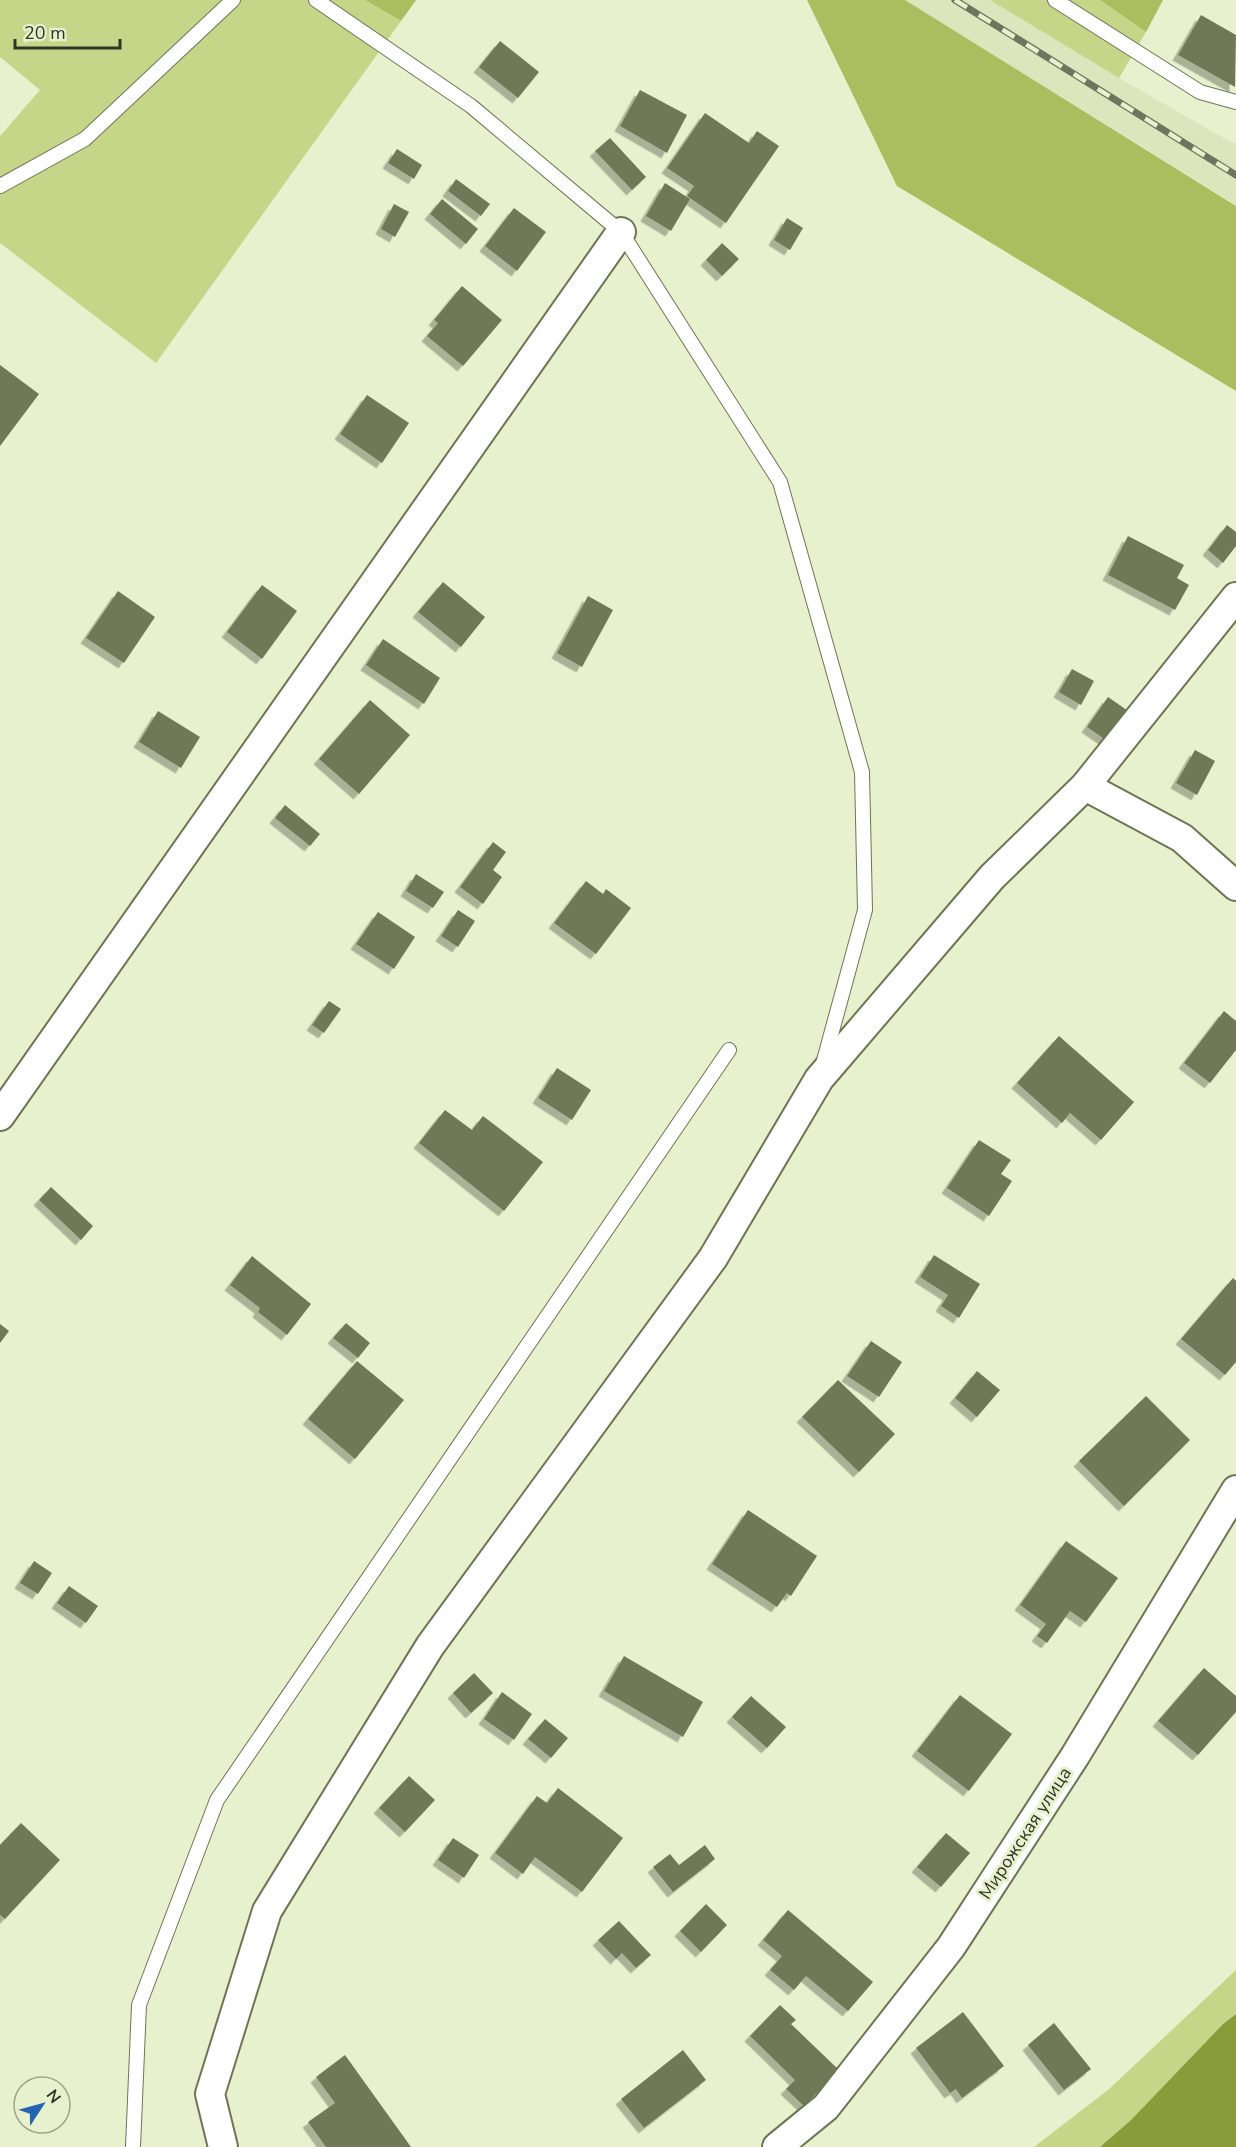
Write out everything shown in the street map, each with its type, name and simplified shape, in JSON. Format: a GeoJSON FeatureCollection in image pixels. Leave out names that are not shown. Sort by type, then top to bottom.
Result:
{"type":"FeatureCollection","features":[{"type":"Feature","properties":{"kind":"street"},"geometry":{"type":"LineString","coordinates":[[0,1116],[621,232]]}},
{"type":"Feature","properties":{"kind":"street"},"geometry":{"type":"LineString","coordinates":[[223,2147],[210,2094],[267,1911],[430,1646],[713,1258],[819,1079],[992,877],[1085,786],[1236,597]]}},
{"type":"Feature","properties":{"kind":"street"},"geometry":{"type":"LineString","coordinates":[[1085,786],[1182,837],[1236,886]]}},
{"type":"Feature","properties":{"kind":"street","name":"Мирожская улица"},"geometry":{"type":"LineString","coordinates":[[777,2147],[826,2107],[951,1947],[1075,1756],[1236,1490]]}},
{"type":"Feature","properties":{"kind":"lane"},"geometry":{"type":"LineString","coordinates":[[0,186],[85,139],[233,0]]}},
{"type":"Feature","properties":{"kind":"lane"},"geometry":{"type":"LineString","coordinates":[[316,0],[471,106],[621,232],[780,482],[862,771],[865,910],[819,1079]]}},
{"type":"Feature","properties":{"kind":"lane"},"geometry":{"type":"LineString","coordinates":[[1055,0],[1200,92],[1236,102]]}},
{"type":"Feature","properties":{"kind":"lane"},"geometry":{"type":"LineString","coordinates":[[133,2147],[139,2005],[217,1800],[729,1050]]}},
{"type":"Feature","properties":{"kind":"shaded area"},"geometry":{"type":"Polygon","coordinates":[[[0,0],[365,0],[401,21],[156,363],[0,243],[0,136],[40,90],[0,57],[0,0]]]}},
{"type":"Feature","properties":{"kind":"shaded area"},"geometry":{"type":"Polygon","coordinates":[[[365,0],[416,0],[401,21],[365,0]]]}},
{"type":"Feature","properties":{"kind":"shaded area"},"geometry":{"type":"Polygon","coordinates":[[[807,0],[905,0],[1236,206],[1236,391],[897,186],[807,0]]]}},
{"type":"Feature","properties":{"kind":"shaded area"},"geometry":{"type":"Polygon","coordinates":[[[905,0],[990,0],[1236,145],[1236,205],[905,0]]]}},
{"type":"Feature","properties":{"kind":"shaded area"},"geometry":{"type":"Polygon","coordinates":[[[990,0],[1100,0],[1146,32],[1119,78],[990,0]]]}},
{"type":"Feature","properties":{"kind":"shaded area"},"geometry":{"type":"Polygon","coordinates":[[[1100,0],[1163,0],[1146,32],[1100,0]]]}},
{"type":"Feature","properties":{"kind":"shaded area"},"geometry":{"type":"Polygon","coordinates":[[[1236,1970],[1236,2014],[1223,2024],[1131,2120],[1100,2147],[1034,2147],[1108,2090],[1236,1970]]]}},
{"type":"Feature","properties":{"kind":"shaded area"},"geometry":{"type":"Polygon","coordinates":[[[1236,2014],[1236,2147],[1100,2147],[1131,2120],[1223,2024],[1236,2014]]]}},
{"type":"Feature","properties":{"kind":"building"},"geometry":{"type":"Polygon","coordinates":[[[1201,15],[1236,35],[1235,87],[1178,55],[1201,15]]]}},
{"type":"Feature","properties":{"kind":"building"},"geometry":{"type":"Polygon","coordinates":[[[500,41],[539,72],[518,98],[479,67],[500,41]]]}},
{"type":"Feature","properties":{"kind":"building"},"geometry":{"type":"Polygon","coordinates":[[[640,90],[687,115],[667,153],[620,126],[640,90]]]}},
{"type":"Feature","properties":{"kind":"building"},"geometry":{"type":"Polygon","coordinates":[[[705,113],[749,143],[757,131],[779,146],[726,223],[687,196],[694,186],[667,168],[705,113]]]}},
{"type":"Feature","properties":{"kind":"building"},"geometry":{"type":"Polygon","coordinates":[[[610,138],[646,177],[632,190],[595,151],[610,138]]]}},
{"type":"Feature","properties":{"kind":"building"},"geometry":{"type":"Polygon","coordinates":[[[397,149],[422,165],[414,179],[388,163],[397,149]]]}},
{"type":"Feature","properties":{"kind":"building"},"geometry":{"type":"Polygon","coordinates":[[[456,179],[490,204],[481,216],[448,191],[456,179]]]}},
{"type":"Feature","properties":{"kind":"building"},"geometry":{"type":"Polygon","coordinates":[[[665,183],[690,199],[671,231],[646,216],[665,183]]]}},
{"type":"Feature","properties":{"kind":"building"},"geometry":{"type":"Polygon","coordinates":[[[442,199],[478,229],[466,244],[430,214],[442,199]]]}},
{"type":"Feature","properties":{"kind":"building"},"geometry":{"type":"Polygon","coordinates":[[[394,204],[409,212],[395,237],[381,229],[394,204]]]}},
{"type":"Feature","properties":{"kind":"building"},"geometry":{"type":"Polygon","coordinates":[[[514,208],[546,232],[517,271],[485,246],[514,208]]]}},
{"type":"Feature","properties":{"kind":"building"},"geometry":{"type":"Polygon","coordinates":[[[787,218],[803,228],[790,250],[774,240],[787,218]]]}},
{"type":"Feature","properties":{"kind":"building"},"geometry":{"type":"Polygon","coordinates":[[[722,243],[739,259],[722,276],[706,260],[722,243]]]}},
{"type":"Feature","properties":{"kind":"building"},"geometry":{"type":"Polygon","coordinates":[[[462,286],[502,320],[463,366],[427,336],[438,323],[434,320],[462,286]]]}},
{"type":"Feature","properties":{"kind":"building"},"geometry":{"type":"Polygon","coordinates":[[[0,365],[39,394],[0,446],[0,365]]]}},
{"type":"Feature","properties":{"kind":"building"},"geometry":{"type":"Polygon","coordinates":[[[367,395],[409,423],[382,463],[340,434],[367,395]]]}},
{"type":"Feature","properties":{"kind":"building"},"geometry":{"type":"Polygon","coordinates":[[[1227,525],[1236,532],[1236,546],[1223,563],[1208,550],[1227,525]]]}},
{"type":"Feature","properties":{"kind":"building"},"geometry":{"type":"Polygon","coordinates":[[[1128,536],[1184,565],[1177,578],[1189,585],[1175,610],[1108,575],[1128,536]]]}},
{"type":"Feature","properties":{"kind":"building"},"geometry":{"type":"Polygon","coordinates":[[[443,582],[485,617],[461,647],[418,612],[443,582]]]}},
{"type":"Feature","properties":{"kind":"building"},"geometry":{"type":"Polygon","coordinates":[[[262,585],[297,611],[262,659],[227,632],[262,585]]]}},
{"type":"Feature","properties":{"kind":"building"},"geometry":{"type":"Polygon","coordinates":[[[118,591],[155,617],[124,663],[86,638],[118,591]]]}},
{"type":"Feature","properties":{"kind":"building"},"geometry":{"type":"Polygon","coordinates":[[[588,596],[613,610],[582,667],[557,653],[588,596]]]}},
{"type":"Feature","properties":{"kind":"building"},"geometry":{"type":"Polygon","coordinates":[[[383,639],[440,678],[424,704],[366,665],[383,639]]]}},
{"type":"Feature","properties":{"kind":"building"},"geometry":{"type":"Polygon","coordinates":[[[1072,669],[1094,681],[1081,705],[1059,692],[1072,669]]]}},
{"type":"Feature","properties":{"kind":"building"},"geometry":{"type":"Polygon","coordinates":[[[1108,697],[1134,715],[1113,745],[1087,727],[1108,697]]]}},
{"type":"Feature","properties":{"kind":"building"},"geometry":{"type":"Polygon","coordinates":[[[370,700],[410,735],[359,794],[319,759],[370,700]]]}},
{"type":"Feature","properties":{"kind":"building"},"geometry":{"type":"Polygon","coordinates":[[[158,711],[200,737],[181,768],[139,742],[158,711]]]}},
{"type":"Feature","properties":{"kind":"building"},"geometry":{"type":"Polygon","coordinates":[[[1195,750],[1215,761],[1197,795],[1176,783],[1195,750]]]}},
{"type":"Feature","properties":{"kind":"building"},"geometry":{"type":"Polygon","coordinates":[[[285,805],[320,834],[310,846],[275,818],[285,805]]]}},
{"type":"Feature","properties":{"kind":"building"},"geometry":{"type":"Polygon","coordinates":[[[493,842],[506,852],[493,870],[502,877],[483,904],[460,887],[493,842]]]}},
{"type":"Feature","properties":{"kind":"building"},"geometry":{"type":"Polygon","coordinates":[[[416,874],[444,892],[433,908],[406,891],[416,874]]]}},
{"type":"Feature","properties":{"kind":"building"},"geometry":{"type":"Polygon","coordinates":[[[586,881],[603,894],[606,889],[631,908],[596,954],[554,923],[586,881]]]}},
{"type":"Feature","properties":{"kind":"building"},"geometry":{"type":"Polygon","coordinates":[[[458,910],[475,921],[458,947],[441,936],[458,910]]]}},
{"type":"Feature","properties":{"kind":"building"},"geometry":{"type":"Polygon","coordinates":[[[378,912],[415,937],[394,969],[356,944],[378,912]]]}},
{"type":"Feature","properties":{"kind":"building"},"geometry":{"type":"Polygon","coordinates":[[[329,1001],[341,1009],[324,1033],[312,1025],[329,1001]]]}},
{"type":"Feature","properties":{"kind":"building"},"geometry":{"type":"Polygon","coordinates":[[[1224,1011],[1236,1021],[1236,1050],[1210,1083],[1184,1063],[1224,1011]]]}},
{"type":"Feature","properties":{"kind":"building"},"geometry":{"type":"Polygon","coordinates":[[[1059,1036],[1134,1102],[1101,1140],[1070,1113],[1062,1123],[1017,1083],[1059,1036]]]}},
{"type":"Feature","properties":{"kind":"building"},"geometry":{"type":"Polygon","coordinates":[[[557,1068],[591,1090],[572,1120],[538,1098],[557,1068]]]}},
{"type":"Feature","properties":{"kind":"building"},"geometry":{"type":"Polygon","coordinates":[[[445,1110],[472,1130],[483,1116],[543,1162],[504,1211],[419,1143],[445,1110]]]}},
{"type":"Feature","properties":{"kind":"building"},"geometry":{"type":"Polygon","coordinates":[[[979,1140],[1011,1160],[1001,1174],[1012,1181],[989,1216],[947,1188],[979,1140]]]}},
{"type":"Feature","properties":{"kind":"building"},"geometry":{"type":"Polygon","coordinates":[[[51,1187],[93,1226],[81,1240],[39,1200],[51,1187]]]}},
{"type":"Feature","properties":{"kind":"building"},"geometry":{"type":"Polygon","coordinates":[[[934,1255],[980,1284],[959,1318],[941,1306],[948,1295],[920,1277],[934,1255]]]}},
{"type":"Feature","properties":{"kind":"building"},"geometry":{"type":"Polygon","coordinates":[[[252,1256],[311,1304],[287,1335],[258,1312],[260,1308],[230,1285],[252,1256]]]}},
{"type":"Feature","properties":{"kind":"building"},"geometry":{"type":"Polygon","coordinates":[[[1233,1278],[1236,1281],[1236,1362],[1225,1375],[1181,1339],[1233,1278]]]}},
{"type":"Feature","properties":{"kind":"building"},"geometry":{"type":"Polygon","coordinates":[[[346,1323],[370,1343],[358,1358],[333,1338],[346,1323]]]}},
{"type":"Feature","properties":{"kind":"building"},"geometry":{"type":"Polygon","coordinates":[[[0,1324],[9,1331],[0,1343],[0,1324]]]}},
{"type":"Feature","properties":{"kind":"building"},"geometry":{"type":"Polygon","coordinates":[[[871,1341],[902,1362],[879,1397],[847,1376],[871,1341]]]}},
{"type":"Feature","properties":{"kind":"building"},"geometry":{"type":"Polygon","coordinates":[[[357,1361],[404,1400],[355,1459],[308,1419],[357,1361]]]}},
{"type":"Feature","properties":{"kind":"building"},"geometry":{"type":"Polygon","coordinates":[[[977,1371],[1000,1390],[977,1417],[955,1398],[977,1371]]]}},
{"type":"Feature","properties":{"kind":"building"},"geometry":{"type":"Polygon","coordinates":[[[838,1380],[895,1434],[859,1472],[802,1417],[838,1380]]]}},
{"type":"Feature","properties":{"kind":"building"},"geometry":{"type":"Polygon","coordinates":[[[1146,1396],[1190,1440],[1124,1506],[1079,1461],[1146,1396]]]}},
{"type":"Feature","properties":{"kind":"building"},"geometry":{"type":"Polygon","coordinates":[[[748,1510],[817,1556],[791,1596],[787,1593],[777,1607],[712,1564],[748,1510]]]}},
{"type":"Feature","properties":{"kind":"building"},"geometry":{"type":"Polygon","coordinates":[[[1066,1541],[1118,1578],[1086,1622],[1070,1611],[1047,1643],[1037,1636],[1046,1624],[1020,1605],[1066,1541]]]}},
{"type":"Feature","properties":{"kind":"building"},"geometry":{"type":"Polygon","coordinates":[[[34,1561],[52,1573],[38,1594],[20,1583],[34,1561]]]}},
{"type":"Feature","properties":{"kind":"building"},"geometry":{"type":"Polygon","coordinates":[[[69,1586],[98,1606],[86,1623],[57,1603],[69,1586]]]}},
{"type":"Feature","properties":{"kind":"building"},"geometry":{"type":"Polygon","coordinates":[[[624,1656],[703,1702],[683,1737],[604,1691],[624,1656]]]}},
{"type":"Feature","properties":{"kind":"building"},"geometry":{"type":"Polygon","coordinates":[[[1204,1668],[1236,1696],[1236,1712],[1198,1755],[1158,1721],[1204,1668]]]}},
{"type":"Feature","properties":{"kind":"building"},"geometry":{"type":"Polygon","coordinates":[[[474,1673],[493,1693],[471,1713],[453,1693],[474,1673]]]}},
{"type":"Feature","properties":{"kind":"building"},"geometry":{"type":"Polygon","coordinates":[[[502,1692],[532,1714],[514,1740],[484,1719],[502,1692]]]}},
{"type":"Feature","properties":{"kind":"building"},"geometry":{"type":"Polygon","coordinates":[[[960,1695],[1012,1734],[969,1791],[917,1751],[960,1695]]]}},
{"type":"Feature","properties":{"kind":"building"},"geometry":{"type":"Polygon","coordinates":[[[751,1696],[786,1727],[767,1748],[732,1717],[751,1696]]]}},
{"type":"Feature","properties":{"kind":"building"},"geometry":{"type":"Polygon","coordinates":[[[545,1719],[568,1738],[551,1758],[528,1739],[545,1719]]]}},
{"type":"Feature","properties":{"kind":"building"},"geometry":{"type":"Polygon","coordinates":[[[409,1776],[435,1800],[405,1832],[379,1808],[409,1776]]]}},
{"type":"Feature","properties":{"kind":"building"},"geometry":{"type":"Polygon","coordinates":[[[558,1788],[623,1838],[582,1892],[535,1857],[523,1874],[495,1853],[537,1796],[547,1803],[558,1788]]]}},
{"type":"Feature","properties":{"kind":"building"},"geometry":{"type":"Polygon","coordinates":[[[21,1823],[60,1860],[5,1919],[0,1915],[0,1845],[21,1823]]]}},
{"type":"Feature","properties":{"kind":"building"},"geometry":{"type":"Polygon","coordinates":[[[946,1833],[970,1853],[941,1887],[917,1867],[946,1833]]]}},
{"type":"Feature","properties":{"kind":"building"},"geometry":{"type":"Polygon","coordinates":[[[453,1838],[479,1855],[464,1878],[438,1860],[453,1838]]]}},
{"type":"Feature","properties":{"kind":"building"},"geometry":{"type":"Polygon","coordinates":[[[705,1845],[715,1859],[673,1892],[653,1867],[670,1854],[679,1865],[705,1845]]]}},
{"type":"Feature","properties":{"kind":"building"},"geometry":{"type":"Polygon","coordinates":[[[706,1904],[727,1925],[701,1952],[680,1931],[706,1904]]]}},
{"type":"Feature","properties":{"kind":"building"},"geometry":{"type":"Polygon","coordinates":[[[788,1910],[873,1982],[848,2011],[806,1976],[794,1990],[770,1970],[782,1956],[763,1940],[788,1910]]]}},
{"type":"Feature","properties":{"kind":"building"},"geometry":{"type":"Polygon","coordinates":[[[619,1921],[651,1955],[636,1968],[622,1953],[616,1959],[598,1940],[619,1921]]]}},
{"type":"Feature","properties":{"kind":"building"},"geometry":{"type":"Polygon","coordinates":[[[780,2005],[796,2020],[791,2024],[839,2070],[804,2106],[786,2089],[795,2080],[750,2036],[780,2005]]]}},
{"type":"Feature","properties":{"kind":"building"},"geometry":{"type":"Polygon","coordinates":[[[963,2012],[1004,2066],[962,2098],[956,2089],[950,2093],[916,2048],[963,2012]]]}},
{"type":"Feature","properties":{"kind":"building"},"geometry":{"type":"Polygon","coordinates":[[[1054,2023],[1091,2069],[1064,2090],[1028,2045],[1054,2023]]]}},
{"type":"Feature","properties":{"kind":"building"},"geometry":{"type":"Polygon","coordinates":[[[683,2050],[706,2080],[644,2128],[621,2099],[683,2050]]]}},
{"type":"Feature","properties":{"kind":"building"},"geometry":{"type":"Polygon","coordinates":[[[345,2055],[411,2147],[326,2147],[308,2122],[335,2103],[316,2077],[345,2055]]]}},
{"type":"Feature","properties":{"kind":"railway"},"geometry":{"type":"LineString","coordinates":[[955,0],[1236,175]]}}]}
